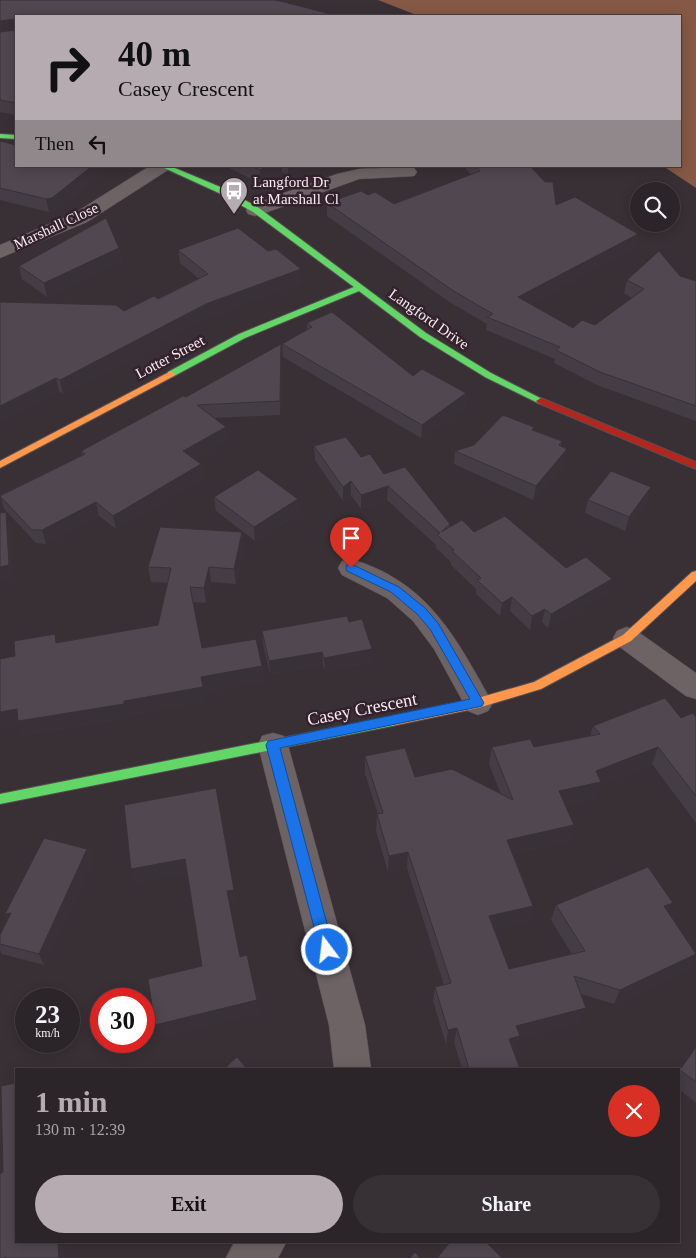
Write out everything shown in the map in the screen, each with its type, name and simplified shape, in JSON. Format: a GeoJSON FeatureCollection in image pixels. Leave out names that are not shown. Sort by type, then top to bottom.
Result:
{"type":"FeatureCollection","features":[{"type":"Feature","properties":{"kind":"street"},"geometry":{"type":"LineString","coordinates":[[0,136],[15,137]]}},
{"type":"Feature","properties":{"kind":"street","name":"Marshall Close"},"geometry":{"type":"LineString","coordinates":[[0,252],[80,218],[160,167]]}},
{"type":"Feature","properties":{"kind":"street","name":"Langford Drive"},"geometry":{"type":"LineString","coordinates":[[164,167],[222,191],[255,210],[422,335],[468,364],[518,392],[579,420],[696,466]]}},
{"type":"Feature","properties":{"kind":"street"},"geometry":{"type":"LineString","coordinates":[[255,210],[359,174],[408,172]]}},
{"type":"Feature","properties":{"kind":"street","name":"Lotter Street"},"geometry":{"type":"LineString","coordinates":[[0,465],[242,336],[360,288]]}},
{"type":"Feature","properties":{"kind":"street"},"geometry":{"type":"LineString","coordinates":[[351,568],[395,590],[421,611],[434,626],[478,703]]}},
{"type":"Feature","properties":{"kind":"street","name":"Casey Crescent"},"geometry":{"type":"LineString","coordinates":[[0,799],[478,703],[537,686],[627,638],[696,575]]}},
{"type":"Feature","properties":{"kind":"street"},"geometry":{"type":"LineString","coordinates":[[627,638],[696,688]]}},
{"type":"Feature","properties":{"kind":"street"},"geometry":{"type":"LineString","coordinates":[[272,745],[347,1025],[353,1068]]}},
{"type":"Feature","properties":{"kind":"street"},"geometry":{"type":"LineString","coordinates":[[247,1258],[265,1243]]}},
{"type":"Feature","properties":{"kind":"shaded area"},"geometry":{"type":"Polygon","coordinates":[[[378,0],[696,0],[696,188],[664,167],[681,167],[681,15],[416,15],[378,0]]]}},
{"type":"Feature","properties":{"kind":"building"},"geometry":{"type":"Polygon","coordinates":[[[0,0],[274,0],[334,15],[15,15],[15,19],[0,21],[0,0]]]}},
{"type":"Feature","properties":{"kind":"building"},"geometry":{"type":"Polygon","coordinates":[[[15,30],[15,103],[0,100],[0,32],[15,30]]]}},
{"type":"Feature","properties":{"kind":"building"},"geometry":{"type":"Polygon","coordinates":[[[0,141],[15,145],[15,167],[91,167],[52,198],[46,199],[0,188],[0,141]]]}},
{"type":"Feature","properties":{"kind":"building"},"geometry":{"type":"Polygon","coordinates":[[[253,167],[266,167],[260,170],[253,167]]]}},
{"type":"Feature","properties":{"kind":"building"},"geometry":{"type":"Polygon","coordinates":[[[477,167],[531,167],[545,182],[553,182],[556,205],[575,197],[630,229],[630,232],[638,234],[518,297],[573,328],[582,320],[595,325],[644,289],[627,280],[659,251],[680,276],[696,281],[696,406],[600,372],[556,350],[560,347],[487,317],[493,314],[452,290],[327,203],[361,191],[368,195],[375,192],[394,204],[480,171],[477,167]]]}},
{"type":"Feature","properties":{"kind":"building"},"geometry":{"type":"Polygon","coordinates":[[[106,218],[119,248],[44,283],[19,266],[106,218]]]}},
{"type":"Feature","properties":{"kind":"building"},"geometry":{"type":"Polygon","coordinates":[[[238,228],[268,251],[276,249],[301,269],[206,304],[60,380],[56,378],[0,406],[0,302],[116,305],[124,311],[154,296],[158,299],[208,274],[178,250],[238,228]]]}},
{"type":"Feature","properties":{"kind":"building"},"geometry":{"type":"Polygon","coordinates":[[[332,312],[413,376],[422,369],[466,393],[422,425],[282,344],[312,327],[307,323],[332,312]]]}},
{"type":"Feature","properties":{"kind":"building"},"geometry":{"type":"Polygon","coordinates":[[[281,344],[280,401],[197,405],[226,427],[183,451],[201,464],[113,516],[96,502],[42,530],[32,530],[0,496],[85,454],[81,451],[183,396],[186,397],[281,344]]]}},
{"type":"Feature","properties":{"kind":"building"},"geometry":{"type":"Polygon","coordinates":[[[503,415],[534,427],[532,430],[562,441],[559,445],[567,449],[536,486],[455,451],[474,445],[503,415]]]}},
{"type":"Feature","properties":{"kind":"building"},"geometry":{"type":"Polygon","coordinates":[[[346,437],[361,457],[370,454],[384,474],[405,467],[450,524],[441,532],[462,520],[474,532],[505,516],[566,568],[586,557],[612,579],[551,614],[545,609],[532,616],[512,597],[502,603],[477,580],[481,578],[437,535],[440,533],[388,486],[361,495],[351,481],[343,487],[314,446],[346,437]]]}},
{"type":"Feature","properties":{"kind":"building"},"geometry":{"type":"Polygon","coordinates":[[[258,470],[298,499],[254,527],[214,497],[258,470]]]}},
{"type":"Feature","properties":{"kind":"building"},"geometry":{"type":"Polygon","coordinates":[[[611,471],[651,487],[629,517],[588,500],[611,471]]]}},
{"type":"Feature","properties":{"kind":"building"},"geometry":{"type":"Polygon","coordinates":[[[6,512],[9,565],[0,567],[0,513],[6,512]]]}},
{"type":"Feature","properties":{"kind":"building"},"geometry":{"type":"Polygon","coordinates":[[[160,527],[242,532],[234,569],[209,567],[204,588],[190,587],[202,648],[256,639],[262,666],[201,677],[203,687],[124,701],[124,704],[18,721],[17,709],[0,712],[0,659],[15,656],[14,641],[55,634],[56,643],[158,625],[171,568],[148,567],[160,527]]]}},
{"type":"Feature","properties":{"kind":"building"},"geometry":{"type":"Polygon","coordinates":[[[347,616],[349,622],[362,619],[372,649],[324,658],[322,652],[269,661],[262,631],[347,616]]]}},
{"type":"Feature","properties":{"kind":"building"},"geometry":{"type":"Polygon","coordinates":[[[665,698],[681,718],[693,713],[696,717],[696,796],[658,747],[596,771],[601,782],[559,791],[574,825],[507,840],[533,906],[489,916],[509,969],[585,951],[556,905],[648,867],[673,903],[664,906],[696,954],[620,990],[574,976],[586,1008],[516,1026],[520,1036],[509,1039],[520,1068],[469,1068],[457,1028],[448,1030],[435,987],[451,983],[408,852],[389,856],[377,814],[383,813],[365,756],[405,748],[415,777],[452,769],[513,800],[492,747],[530,739],[534,747],[600,734],[593,726],[665,698]]]}},
{"type":"Feature","properties":{"kind":"building"},"geometry":{"type":"Polygon","coordinates":[[[216,788],[234,890],[227,891],[240,957],[247,955],[257,1000],[155,1025],[155,988],[149,988],[148,979],[202,966],[185,859],[131,869],[124,805],[216,788]]]}},
{"type":"Feature","properties":{"kind":"building"},"geometry":{"type":"Polygon","coordinates":[[[44,838],[87,849],[39,954],[0,944],[0,935],[11,913],[5,914],[44,838]]]}},
{"type":"Feature","properties":{"kind":"building"},"geometry":{"type":"Polygon","coordinates":[[[696,1047],[696,1082],[680,1070],[696,1047]]]}},
{"type":"Feature","properties":{"kind":"building"},"geometry":{"type":"Polygon","coordinates":[[[237,1057],[246,1068],[225,1068],[237,1057]]]}},
{"type":"Feature","properties":{"kind":"building"},"geometry":{"type":"Polygon","coordinates":[[[15,1083],[15,1243],[58,1243],[59,1258],[0,1258],[0,1174],[3,1172],[1,1086],[15,1083]]]}},
{"type":"Feature","properties":{"kind":"building"},"geometry":{"type":"Polygon","coordinates":[[[449,1243],[487,1243],[502,1258],[437,1258],[449,1243]]]}},
{"type":"Feature","properties":{"kind":"building"},"geometry":{"type":"Polygon","coordinates":[[[415,1252],[420,1258],[410,1258],[415,1252]]]}},
{"type":"Feature","properties":{"kind":"traffic: fast"},"geometry":{"type":"LineString","coordinates":[[0,136],[15,137]]}},
{"type":"Feature","properties":{"kind":"traffic: fast"},"geometry":{"type":"LineString","coordinates":[[165,167],[222,191],[256,210],[423,335],[488,375],[541,401]]}},
{"type":"Feature","properties":{"kind":"traffic: fast"},"geometry":{"type":"LineString","coordinates":[[171,374],[242,336],[360,288]]}},
{"type":"Feature","properties":{"kind":"traffic: fast"},"geometry":{"type":"LineString","coordinates":[[0,799],[392,721]]}},
{"type":"Feature","properties":{"kind":"traffic: slow"},"geometry":{"type":"LineString","coordinates":[[0,465],[171,374]]}},
{"type":"Feature","properties":{"kind":"traffic: slow"},"geometry":{"type":"LineString","coordinates":[[392,721],[478,703],[537,686],[627,638],[696,575]]}},
{"type":"Feature","properties":{"kind":"traffic: jam"},"geometry":{"type":"LineString","coordinates":[[541,401],[696,466]]}},
{"type":"Feature","properties":{"kind":"place","name":"Langford Dr at Marshall Cl"},"geometry":{"type":"Point","coordinates":[234,215]}},
{"type":"Feature","properties":{"kind":"route"},"geometry":{"type":"LineString","coordinates":[[327,950],[272,745],[478,703],[434,626],[421,611],[395,590],[351,568]]}}]}
